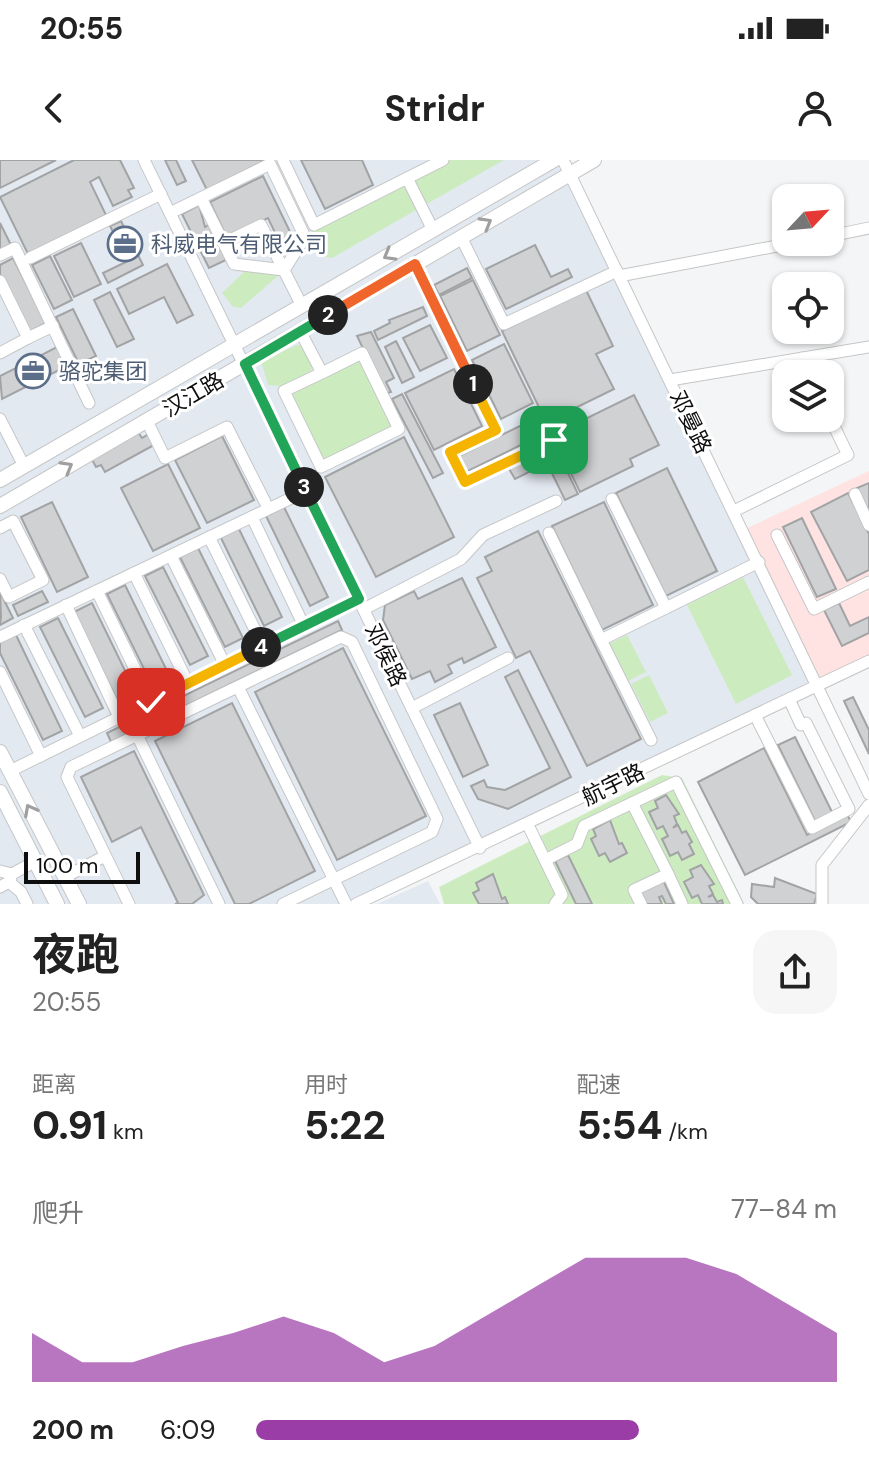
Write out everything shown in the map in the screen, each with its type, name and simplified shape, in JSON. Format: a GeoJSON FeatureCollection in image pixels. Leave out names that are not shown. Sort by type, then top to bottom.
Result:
{"type":"FeatureCollection","features":[{"type":"Feature","properties":{"kind":"main road","name":"汉江路"},"geometry":{"type":"LineString","coordinates":[[0,480],[554,160]]}},
{"type":"Feature","properties":{"kind":"main road","name":"汉江路"},"geometry":{"type":"LineString","coordinates":[[0,506],[594,160]]}},
{"type":"Feature","properties":{"kind":"main road"},"geometry":{"type":"LineString","coordinates":[[0,752],[79,904]]}},
{"type":"Feature","properties":{"kind":"main road"},"geometry":{"type":"LineString","coordinates":[[0,792],[57,904]]}},
{"type":"Feature","properties":{"kind":"street","name":"邓侯路"},"geometry":{"type":"LineString","coordinates":[[144,160],[480,848]]}},
{"type":"Feature","properties":{"kind":"street"},"geometry":{"type":"LineString","coordinates":[[283,160],[314,225],[443,160]]}},
{"type":"Feature","properties":{"kind":"street","name":"邓曼路"},"geometry":{"type":"LineString","coordinates":[[563,160],[869,794]]}},
{"type":"Feature","properties":{"kind":"street"},"geometry":{"type":"LineString","coordinates":[[170,213],[270,164],[305,237],[284,270]]}},
{"type":"Feature","properties":{"kind":"street"},"geometry":{"type":"LineString","coordinates":[[407,178],[433,230]]}},
{"type":"Feature","properties":{"kind":"street"},"geometry":{"type":"LineString","coordinates":[[30,258],[161,194]]}},
{"type":"Feature","properties":{"kind":"street"},"geometry":{"type":"LineString","coordinates":[[201,198],[234,264],[284,270]]}},
{"type":"Feature","properties":{"kind":"street"},"geometry":{"type":"LineString","coordinates":[[224,243],[261,225],[302,306]]}},
{"type":"Feature","properties":{"kind":"street"},"geometry":{"type":"LineString","coordinates":[[844,233],[869,228]]}},
{"type":"Feature","properties":{"kind":"street"},"geometry":{"type":"LineString","coordinates":[[461,237],[504,324],[618,274],[772,247]]}},
{"type":"Feature","properties":{"kind":"street"},"geometry":{"type":"LineString","coordinates":[[0,255],[15,248],[89,403]]}},
{"type":"Feature","properties":{"kind":"street"},"geometry":{"type":"LineString","coordinates":[[415,264],[496,430],[450,452],[465,482],[554,440]]}},
{"type":"Feature","properties":{"kind":"street"},"geometry":{"type":"LineString","coordinates":[[0,281],[28,338]]}},
{"type":"Feature","properties":{"kind":"street"},"geometry":{"type":"LineString","coordinates":[[0,353],[53,326]]}},
{"type":"Feature","properties":{"kind":"street"},"geometry":{"type":"LineString","coordinates":[[300,331],[322,373]]}},
{"type":"Feature","properties":{"kind":"street"},"geometry":{"type":"LineString","coordinates":[[670,380],[869,347]]}},
{"type":"Feature","properties":{"kind":"street"},"geometry":{"type":"LineString","coordinates":[[362,353],[399,429],[321,467],[284,391],[322,373],[362,353]]}},
{"type":"Feature","properties":{"kind":"street"},"geometry":{"type":"LineString","coordinates":[[0,419],[24,466]]}},
{"type":"Feature","properties":{"kind":"street"},"geometry":{"type":"LineString","coordinates":[[147,421],[165,458],[227,427],[265,502]]}},
{"type":"Feature","properties":{"kind":"street"},"geometry":{"type":"LineString","coordinates":[[734,511],[848,455],[837,432]]}},
{"type":"Feature","properties":{"kind":"street"},"geometry":{"type":"LineString","coordinates":[[0,637],[306,491]]}},
{"type":"Feature","properties":{"kind":"street"},"geometry":{"type":"LineString","coordinates":[[855,494],[869,525]]}},
{"type":"Feature","properties":{"kind":"street"},"geometry":{"type":"LineString","coordinates":[[612,499],[666,608]]}},
{"type":"Feature","properties":{"kind":"street"},"geometry":{"type":"LineString","coordinates":[[10,771],[304,626],[461,559],[483,535],[556,501]]}},
{"type":"Feature","properties":{"kind":"street"},"geometry":{"type":"LineString","coordinates":[[252,517],[304,626]]}},
{"type":"Feature","properties":{"kind":"street"},"geometry":{"type":"LineString","coordinates":[[0,528],[13,521],[43,580],[9,597],[0,579]]}},
{"type":"Feature","properties":{"kind":"street"},"geometry":{"type":"LineString","coordinates":[[549,533],[651,740]]}},
{"type":"Feature","properties":{"kind":"street"},"geometry":{"type":"LineString","coordinates":[[777,535],[814,609],[869,582]]}},
{"type":"Feature","properties":{"kind":"street"},"geometry":{"type":"LineString","coordinates":[[209,537],[263,646]]}},
{"type":"Feature","properties":{"kind":"street"},"geometry":{"type":"LineString","coordinates":[[171,556],[225,665]]}},
{"type":"Feature","properties":{"kind":"street"},"geometry":{"type":"LineString","coordinates":[[601,640],[759,562]]}},
{"type":"Feature","properties":{"kind":"street"},"geometry":{"type":"LineString","coordinates":[[134,573],[188,683]]}},
{"type":"Feature","properties":{"kind":"street"},"geometry":{"type":"LineString","coordinates":[[97,591],[151,702]]}},
{"type":"Feature","properties":{"kind":"street"},"geometry":{"type":"LineString","coordinates":[[66,605],[119,717]]}},
{"type":"Feature","properties":{"kind":"street"},"geometry":{"type":"LineString","coordinates":[[24,625],[80,736]]}},
{"type":"Feature","properties":{"kind":"street"},"geometry":{"type":"LineString","coordinates":[[129,904],[67,777],[71,767],[341,637],[352,642],[437,819],[432,832],[283,904]]}},
{"type":"Feature","properties":{"kind":"street"},"geometry":{"type":"LineString","coordinates":[[412,708],[508,658]]}},
{"type":"Feature","properties":{"kind":"street","name":"航宇路"},"geometry":{"type":"LineString","coordinates":[[358,904],[869,661]]}},
{"type":"Feature","properties":{"kind":"street"},"geometry":{"type":"LineString","coordinates":[[0,672],[41,756]]}},
{"type":"Feature","properties":{"kind":"street"},"geometry":{"type":"LineString","coordinates":[[238,687],[346,904]]}},
{"type":"Feature","properties":{"kind":"street"},"geometry":{"type":"LineString","coordinates":[[755,715],[812,828],[849,809],[806,723],[801,725],[789,699]]}},
{"type":"Feature","properties":{"kind":"street"},"geometry":{"type":"LineString","coordinates":[[137,735],[219,904]]}},
{"type":"Feature","properties":{"kind":"street"},"geometry":{"type":"LineString","coordinates":[[545,860],[577,844],[584,826],[676,782],[737,904]]}},
{"type":"Feature","properties":{"kind":"street"},"geometry":{"type":"LineString","coordinates":[[632,803],[682,904]]}},
{"type":"Feature","properties":{"kind":"street"},"geometry":{"type":"LineString","coordinates":[[822,904],[822,865],[869,805]]}},
{"type":"Feature","properties":{"kind":"street"},"geometry":{"type":"LineString","coordinates":[[528,825],[561,901]]}},
{"type":"Feature","properties":{"kind":"street"},"geometry":{"type":"LineString","coordinates":[[65,877],[105,856]]}},
{"type":"Feature","properties":{"kind":"street"},"geometry":{"type":"LineString","coordinates":[[27,904],[21,892],[4,875],[34,862]]}},
{"type":"Feature","properties":{"kind":"street"},"geometry":{"type":"LineString","coordinates":[[641,904],[634,890],[668,874]]}},
{"type":"Feature","properties":{"kind":"shaded area"},"geometry":{"type":"Polygon","coordinates":[[[0,160],[563,160],[818,685],[356,904],[0,904],[0,160]]]}},
{"type":"Feature","properties":{"kind":"shaded area"},"geometry":{"type":"Polygon","coordinates":[[[869,471],[869,661],[818,685],[743,530],[869,471]]]}},
{"type":"Feature","properties":{"kind":"shaded area"},"geometry":{"type":"Polygon","coordinates":[[[428,881],[440,904],[377,904],[428,881]]]}},
{"type":"Feature","properties":{"kind":"green space"},"geometry":{"type":"Polygon","coordinates":[[[450,160],[504,160],[332,258],[326,257],[312,231],[450,160]]]}},
{"type":"Feature","properties":{"kind":"green space"},"geometry":{"type":"Polygon","coordinates":[[[246,270],[279,275],[241,308],[233,307],[222,293],[246,270]]]}},
{"type":"Feature","properties":{"kind":"green space"},"geometry":{"type":"Polygon","coordinates":[[[297,345],[304,346],[313,366],[310,372],[280,386],[268,385],[261,361],[297,345]]]}},
{"type":"Feature","properties":{"kind":"green space"},"geometry":{"type":"Polygon","coordinates":[[[362,353],[399,429],[321,467],[284,391],[362,353]]]}},
{"type":"Feature","properties":{"kind":"green space"},"geometry":{"type":"Polygon","coordinates":[[[743,577],[792,675],[736,704],[687,605],[743,577]]]}},
{"type":"Feature","properties":{"kind":"green space"},"geometry":{"type":"Polygon","coordinates":[[[627,635],[646,672],[628,681],[609,644],[627,635]]]}},
{"type":"Feature","properties":{"kind":"green space"},"geometry":{"type":"Polygon","coordinates":[[[649,675],[668,713],[650,722],[631,684],[649,675]]]}},
{"type":"Feature","properties":{"kind":"green space"},"geometry":{"type":"Polygon","coordinates":[[[662,775],[682,778],[744,904],[444,904],[439,887],[662,775]]]}},
{"type":"Feature","properties":{"kind":"building"},"geometry":{"type":"Polygon","coordinates":[[[0,160],[56,160],[0,188],[0,160]]]}},
{"type":"Feature","properties":{"kind":"building"},"geometry":{"type":"Polygon","coordinates":[[[74,160],[120,160],[134,188],[128,190],[132,197],[113,206],[99,177],[90,182],[106,215],[28,254],[0,197],[74,160]]]}},
{"type":"Feature","properties":{"kind":"building"},"geometry":{"type":"Polygon","coordinates":[[[165,160],[176,160],[186,181],[177,185],[165,160]]]}},
{"type":"Feature","properties":{"kind":"building"},"geometry":{"type":"Polygon","coordinates":[[[192,160],[266,160],[207,190],[192,160]]]}},
{"type":"Feature","properties":{"kind":"building"},"geometry":{"type":"Polygon","coordinates":[[[301,160],[362,160],[373,185],[325,209],[301,160]]]}},
{"type":"Feature","properties":{"kind":"building"},"geometry":{"type":"Polygon","coordinates":[[[263,176],[293,238],[280,243],[268,218],[227,238],[210,202],[263,176]]]}},
{"type":"Feature","properties":{"kind":"building"},"geometry":{"type":"Polygon","coordinates":[[[199,205],[205,227],[210,224],[228,259],[209,268],[182,214],[199,205]]]}},
{"type":"Feature","properties":{"kind":"building","name":"科威电气有限公司"},"geometry":{"type":"Polygon","coordinates":[[[121,221],[143,265],[108,283],[103,273],[128,261],[110,226],[121,221]]]}},
{"type":"Feature","properties":{"kind":"building"},"geometry":{"type":"Polygon","coordinates":[[[0,223],[11,245],[0,250],[0,223]]]}},
{"type":"Feature","properties":{"kind":"building"},"geometry":{"type":"Polygon","coordinates":[[[81,243],[101,284],[74,297],[54,256],[81,243]]]}},
{"type":"Feature","properties":{"kind":"building"},"geometry":{"type":"Polygon","coordinates":[[[535,245],[551,277],[568,269],[572,277],[506,309],[486,269],[535,245]]]}},
{"type":"Feature","properties":{"kind":"building"},"geometry":{"type":"Polygon","coordinates":[[[50,256],[72,300],[54,309],[32,265],[50,256]]]}},
{"type":"Feature","properties":{"kind":"building"},"geometry":{"type":"Polygon","coordinates":[[[13,258],[46,323],[29,332],[0,274],[0,265],[13,258]]]}},
{"type":"Feature","properties":{"kind":"building"},"geometry":{"type":"Polygon","coordinates":[[[167,264],[193,315],[177,323],[164,297],[129,314],[117,289],[167,264]]]}},
{"type":"Feature","properties":{"kind":"building"},"geometry":{"type":"Polygon","coordinates":[[[467,268],[472,278],[439,295],[434,285],[467,268]]]}},
{"type":"Feature","properties":{"kind":"building"},"geometry":{"type":"Polygon","coordinates":[[[473,280],[500,335],[467,351],[440,296],[473,280]]]}},
{"type":"Feature","properties":{"kind":"building"},"geometry":{"type":"Polygon","coordinates":[[[586,290],[613,346],[596,354],[614,389],[559,416],[565,429],[634,395],[659,445],[630,459],[633,466],[580,492],[502,331],[586,290]]]}},
{"type":"Feature","properties":{"kind":"building"},"geometry":{"type":"Polygon","coordinates":[[[110,292],[134,339],[117,347],[94,300],[110,292]]]}},
{"type":"Feature","properties":{"kind":"building"},"geometry":{"type":"Polygon","coordinates":[[[423,307],[427,316],[378,340],[374,331],[390,323],[389,320],[423,307]]]}},
{"type":"Feature","properties":{"kind":"building"},"geometry":{"type":"Polygon","coordinates":[[[73,309],[96,356],[79,364],[56,317],[73,309]]]}},
{"type":"Feature","properties":{"kind":"building"},"geometry":{"type":"Polygon","coordinates":[[[430,325],[447,358],[420,371],[403,338],[430,325]]]}},
{"type":"Feature","properties":{"kind":"building"},"geometry":{"type":"Polygon","coordinates":[[[371,332],[394,378],[386,382],[391,392],[385,394],[357,336],[371,332]]]}},
{"type":"Feature","properties":{"kind":"building"},"geometry":{"type":"Polygon","coordinates":[[[396,341],[414,377],[402,383],[385,347],[396,341]]]}},
{"type":"Feature","properties":{"kind":"building"},"geometry":{"type":"Polygon","coordinates":[[[504,344],[533,403],[501,419],[472,360],[504,344]]]}},
{"type":"Feature","properties":{"kind":"building","name":"骆驼集团"},"geometry":{"type":"Polygon","coordinates":[[[57,347],[67,366],[2,399],[0,376],[57,347]]]}},
{"type":"Feature","properties":{"kind":"building"},"geometry":{"type":"Polygon","coordinates":[[[454,369],[482,426],[434,450],[405,393],[454,369]]]}},
{"type":"Feature","properties":{"kind":"building"},"geometry":{"type":"Polygon","coordinates":[[[402,394],[443,473],[433,478],[392,399],[402,394]]]}},
{"type":"Feature","properties":{"kind":"building"},"geometry":{"type":"Polygon","coordinates":[[[540,416],[547,432],[464,473],[457,457],[540,416]]]}},
{"type":"Feature","properties":{"kind":"building"},"geometry":{"type":"Polygon","coordinates":[[[138,432],[142,438],[149,434],[154,445],[105,472],[101,465],[96,467],[91,458],[138,432]]]}},
{"type":"Feature","properties":{"kind":"building"},"geometry":{"type":"Polygon","coordinates":[[[222,436],[254,500],[207,523],[175,460],[222,436]]]}},
{"type":"Feature","properties":{"kind":"building"},"geometry":{"type":"Polygon","coordinates":[[[404,437],[454,537],[376,577],[325,477],[404,437]]]}},
{"type":"Feature","properties":{"kind":"building"},"geometry":{"type":"Polygon","coordinates":[[[554,444],[578,494],[565,500],[547,463],[515,479],[508,467],[554,444]]]}},
{"type":"Feature","properties":{"kind":"building"},"geometry":{"type":"Polygon","coordinates":[[[168,464],[200,528],[153,551],[121,488],[168,464]]]}},
{"type":"Feature","properties":{"kind":"building"},"geometry":{"type":"Polygon","coordinates":[[[667,468],[717,571],[666,596],[616,493],[667,468]]]}},
{"type":"Feature","properties":{"kind":"building"},"geometry":{"type":"Polygon","coordinates":[[[869,483],[869,513],[857,488],[869,483]]]}},
{"type":"Feature","properties":{"kind":"building"},"geometry":{"type":"Polygon","coordinates":[[[848,493],[869,534],[869,570],[847,581],[811,512],[848,493]]]}},
{"type":"Feature","properties":{"kind":"building"},"geometry":{"type":"Polygon","coordinates":[[[52,502],[88,577],[57,592],[21,517],[52,502]]]}},
{"type":"Feature","properties":{"kind":"building"},"geometry":{"type":"Polygon","coordinates":[[[604,502],[653,605],[602,630],[552,526],[604,502]]]}},
{"type":"Feature","properties":{"kind":"building"},"geometry":{"type":"Polygon","coordinates":[[[284,507],[328,597],[310,606],[266,516],[284,507]]]}},
{"type":"Feature","properties":{"kind":"building"},"geometry":{"type":"Polygon","coordinates":[[[802,518],[836,589],[817,597],[783,527],[802,518]]]}},
{"type":"Feature","properties":{"kind":"building"},"geometry":{"type":"Polygon","coordinates":[[[238,527],[282,617],[264,626],[220,536],[238,527]]]}},
{"type":"Feature","properties":{"kind":"building"},"geometry":{"type":"Polygon","coordinates":[[[538,531],[641,739],[587,766],[530,651],[516,658],[477,578],[492,571],[485,557],[538,531]]]}},
{"type":"Feature","properties":{"kind":"building"},"geometry":{"type":"Polygon","coordinates":[[[198,548],[243,638],[225,647],[180,557],[198,548]]]}},
{"type":"Feature","properties":{"kind":"building"},"geometry":{"type":"Polygon","coordinates":[[[163,567],[208,656],[190,665],[145,576],[163,567]]]}},
{"type":"Feature","properties":{"kind":"building"},"geometry":{"type":"Polygon","coordinates":[[[462,578],[496,647],[464,663],[462,658],[448,665],[452,673],[435,682],[430,671],[412,679],[383,620],[385,605],[414,591],[418,599],[462,578]]]}},
{"type":"Feature","properties":{"kind":"building"},"geometry":{"type":"Polygon","coordinates":[[[125,585],[169,675],[151,683],[107,594],[125,585]]]}},
{"type":"Feature","properties":{"kind":"building"},"geometry":{"type":"Polygon","coordinates":[[[42,591],[48,602],[18,616],[13,605],[42,591]]]}},
{"type":"Feature","properties":{"kind":"building"},"geometry":{"type":"Polygon","coordinates":[[[0,592],[13,618],[0,625],[1,617],[0,592]]]}},
{"type":"Feature","properties":{"kind":"building"},"geometry":{"type":"Polygon","coordinates":[[[92,603],[136,693],[118,702],[74,612],[92,603]]]}},
{"type":"Feature","properties":{"kind":"building"},"geometry":{"type":"Polygon","coordinates":[[[839,603],[850,626],[869,617],[869,633],[842,646],[824,610],[839,603]]]}},
{"type":"Feature","properties":{"kind":"building"},"geometry":{"type":"Polygon","coordinates":[[[58,618],[103,708],[85,717],[40,627],[58,618]]]}},
{"type":"Feature","properties":{"kind":"building"},"geometry":{"type":"Polygon","coordinates":[[[338,621],[342,630],[111,742],[107,733],[338,621]]]}},
{"type":"Feature","properties":{"kind":"building"},"geometry":{"type":"Polygon","coordinates":[[[16,635],[62,731],[43,740],[0,653],[0,642],[16,635]]]}},
{"type":"Feature","properties":{"kind":"building"},"geometry":{"type":"Polygon","coordinates":[[[343,648],[426,816],[337,860],[255,692],[343,648]]]}},
{"type":"Feature","properties":{"kind":"building"},"geometry":{"type":"Polygon","coordinates":[[[518,670],[571,777],[508,809],[478,799],[471,786],[484,780],[487,787],[505,790],[550,768],[505,677],[518,670]]]}},
{"type":"Feature","properties":{"kind":"building"},"geometry":{"type":"Polygon","coordinates":[[[853,697],[869,730],[869,754],[844,701],[853,697]]]}},
{"type":"Feature","properties":{"kind":"building"},"geometry":{"type":"Polygon","coordinates":[[[232,703],[315,871],[249,904],[235,904],[155,741],[232,703]]]}},
{"type":"Feature","properties":{"kind":"building"},"geometry":{"type":"Polygon","coordinates":[[[460,703],[488,765],[463,777],[434,715],[460,703]]]}},
{"type":"Feature","properties":{"kind":"building"},"geometry":{"type":"Polygon","coordinates":[[[795,737],[833,814],[816,823],[778,745],[795,737]]]}},
{"type":"Feature","properties":{"kind":"building"},"geometry":{"type":"Polygon","coordinates":[[[764,748],[807,835],[847,814],[851,822],[745,875],[698,782],[764,748]]]}},
{"type":"Feature","properties":{"kind":"building"},"geometry":{"type":"Polygon","coordinates":[[[134,751],[204,895],[192,904],[175,904],[178,903],[141,827],[112,842],[81,777],[134,751]]]}},
{"type":"Feature","properties":{"kind":"building"},"geometry":{"type":"Polygon","coordinates":[[[666,795],[679,814],[674,816],[677,824],[673,828],[678,825],[692,842],[689,844],[694,854],[682,860],[678,852],[670,856],[662,839],[668,836],[663,826],[657,829],[649,812],[658,808],[655,801],[666,795]]]}},
{"type":"Feature","properties":{"kind":"building"},"geometry":{"type":"Polygon","coordinates":[[[610,820],[619,844],[622,843],[627,853],[610,862],[605,853],[599,856],[591,839],[596,836],[593,829],[610,820]]]}},
{"type":"Feature","properties":{"kind":"building"},"geometry":{"type":"Polygon","coordinates":[[[568,855],[592,904],[576,904],[555,861],[568,855]]]}},
{"type":"Feature","properties":{"kind":"building"},"geometry":{"type":"Polygon","coordinates":[[[701,865],[714,884],[709,886],[713,894],[708,897],[713,895],[717,902],[722,900],[723,904],[702,904],[698,895],[692,898],[684,882],[693,877],[690,870],[701,865]]]}},
{"type":"Feature","properties":{"kind":"building"},"geometry":{"type":"Polygon","coordinates":[[[493,874],[502,899],[505,897],[508,904],[479,904],[473,893],[479,890],[476,883],[493,874]]]}},
{"type":"Feature","properties":{"kind":"building"},"geometry":{"type":"Polygon","coordinates":[[[775,878],[817,894],[814,904],[758,904],[751,897],[752,884],[774,887],[775,878]]]}},
{"type":"Feature","properties":{"kind":"building"},"geometry":{"type":"Polygon","coordinates":[[[663,880],[674,904],[666,904],[662,896],[659,897],[662,904],[645,904],[639,891],[663,880]]]}},
{"type":"Feature","properties":{"kind":"place","name":"科威电气有限公司"},"geometry":{"type":"Point","coordinates":[125,244]}},
{"type":"Feature","properties":{"kind":"place","name":"骆驼集团"},"geometry":{"type":"Point","coordinates":[33,371]}},
{"type":"Feature","properties":{"kind":"route"},"geometry":{"type":"LineString","coordinates":[[151,702],[359,599],[245,364],[415,264],[496,430],[450,452],[465,482],[554,440]]}}]}
